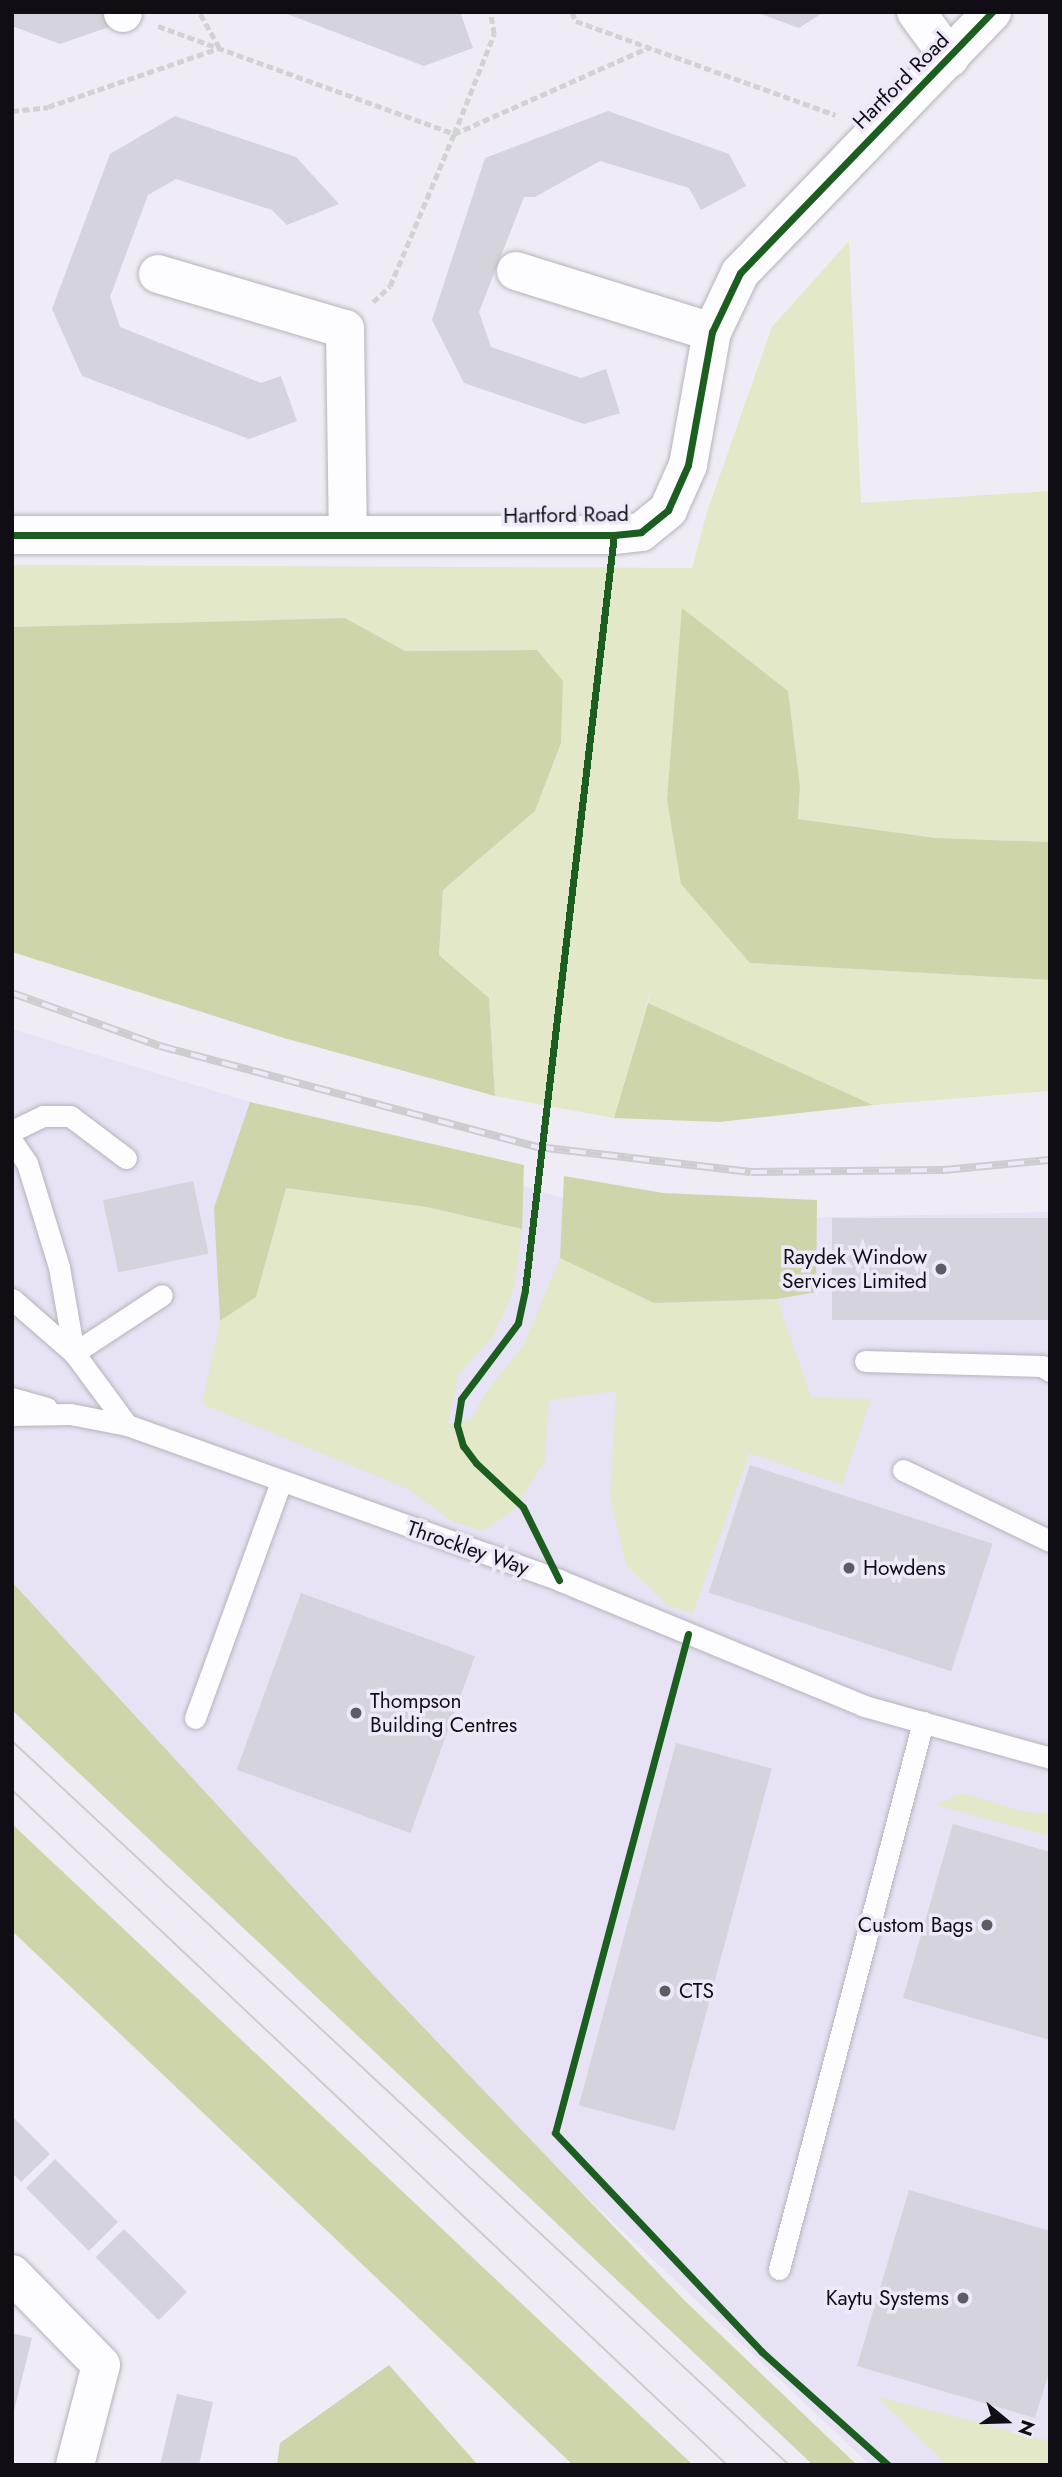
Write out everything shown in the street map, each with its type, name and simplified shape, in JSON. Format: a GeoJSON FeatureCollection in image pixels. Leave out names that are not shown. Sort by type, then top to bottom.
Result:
{"type":"FeatureCollection","features":[{"type":"Feature","properties":{"kind":"street"},"geometry":{"type":"LineString","coordinates":[[916,12],[950,58]]}},
{"type":"Feature","properties":{"kind":"street","name":"Hartford Road"},"geometry":{"type":"LineString","coordinates":[[12,535],[348,532],[614,535],[641,531],[668,510],[688,465],[712,332],[740,273],[992,12]]}},
{"type":"Feature","properties":{"kind":"street"},"geometry":{"type":"LineString","coordinates":[[516,271],[712,332]]}},
{"type":"Feature","properties":{"kind":"street"},"geometry":{"type":"LineString","coordinates":[[158,274],[345,329],[348,532]]}},
{"type":"Feature","properties":{"kind":"street"},"geometry":{"type":"LineString","coordinates":[[12,2274],[101,2365],[75,2465]]}},
{"type":"Feature","properties":{"kind":"lane"},"geometry":{"type":"LineString","coordinates":[[12,1131],[43,1116],[70,1116],[125,1158]]}},
{"type":"Feature","properties":{"kind":"lane"},"geometry":{"type":"LineString","coordinates":[[12,1141],[27,1163],[59,1267],[75,1353]]}},
{"type":"Feature","properties":{"kind":"lane"},"geometry":{"type":"LineString","coordinates":[[75,1353],[162,1294]]}},
{"type":"Feature","properties":{"kind":"lane"},"geometry":{"type":"LineString","coordinates":[[12,1299],[75,1353],[127,1424]]}},
{"type":"Feature","properties":{"kind":"lane"},"geometry":{"type":"LineString","coordinates":[[865,1361],[1042,1366],[1050,1371]]}},
{"type":"Feature","properties":{"kind":"lane"},"geometry":{"type":"LineString","coordinates":[[12,1398],[70,1414]]}},
{"type":"Feature","properties":{"kind":"lane"},"geometry":{"type":"LineString","coordinates":[[12,1415],[70,1414]]}},
{"type":"Feature","properties":{"kind":"lane","name":"Throckley Way"},"geometry":{"type":"LineString","coordinates":[[70,1414],[127,1424],[281,1482],[559,1580],[864,1706],[1050,1758]]}},
{"type":"Feature","properties":{"kind":"lane"},"geometry":{"type":"LineString","coordinates":[[903,1469],[1050,1541]]}},
{"type":"Feature","properties":{"kind":"lane"},"geometry":{"type":"LineString","coordinates":[[195,1718],[281,1482]]}},
{"type":"Feature","properties":{"kind":"lane"},"geometry":{"type":"LineString","coordinates":[[779,2269],[923,1722]]}},
{"type":"Feature","properties":{"kind":"path"},"geometry":{"type":"LineString","coordinates":[[199,12],[219,48]]}},
{"type":"Feature","properties":{"kind":"path"},"geometry":{"type":"LineString","coordinates":[[345,329],[390,286],[494,34],[490,12]]}},
{"type":"Feature","properties":{"kind":"path"},"geometry":{"type":"LineString","coordinates":[[572,12],[576,20],[876,130]]}},
{"type":"Feature","properties":{"kind":"path"},"geometry":{"type":"LineString","coordinates":[[123,13],[454,134],[649,47]]}},
{"type":"Feature","properties":{"kind":"path"},"geometry":{"type":"LineString","coordinates":[[12,111],[48,107],[219,48]]}},
{"type":"Feature","properties":{"kind":"shaded area"},"geometry":{"type":"Polygon","coordinates":[[[12,1029],[641,1222],[1050,1212],[1050,2465],[870,2465],[246,1874],[12,1622],[12,1029]]]}},
{"type":"Feature","properties":{"kind":"green space"},"geometry":{"type":"Polygon","coordinates":[[[849,241],[861,503],[1050,491],[1050,842],[936,838],[798,819],[800,787],[683,608],[667,799],[751,963],[1050,980],[1050,1091],[873,1105],[648,1003],[653,983],[614,1118],[495,1096],[489,998],[439,955],[443,890],[535,811],[561,743],[563,681],[537,650],[405,651],[345,618],[12,627],[12,565],[692,568],[707,512],[772,327],[849,241]]]}},
{"type":"Feature","properties":{"kind":"green space"},"geometry":{"type":"Polygon","coordinates":[[[682,608],[788,691],[800,787],[798,819],[936,838],[1050,842],[1050,980],[750,963],[681,884],[667,799],[682,608]]]}},
{"type":"Feature","properties":{"kind":"green space"},"geometry":{"type":"Polygon","coordinates":[[[345,618],[405,651],[537,650],[563,681],[561,743],[535,811],[443,890],[439,955],[489,998],[495,1096],[284,1038],[12,952],[12,627],[345,618]]]}},
{"type":"Feature","properties":{"kind":"green space"},"geometry":{"type":"Polygon","coordinates":[[[648,1003],[873,1105],[720,1122],[614,1118],[648,1003]]]}},
{"type":"Feature","properties":{"kind":"green space"},"geometry":{"type":"Polygon","coordinates":[[[250,1102],[524,1165],[522,1229],[427,1207],[286,1188],[256,1297],[220,1321],[214,1208],[250,1102]]]}},
{"type":"Feature","properties":{"kind":"green space"},"geometry":{"type":"Polygon","coordinates":[[[564,1176],[663,1193],[817,1200],[816,1292],[777,1299],[654,1303],[560,1258],[564,1176]]]}},
{"type":"Feature","properties":{"kind":"green space"},"geometry":{"type":"Polygon","coordinates":[[[286,1188],[427,1207],[522,1229],[514,1288],[493,1337],[459,1373],[448,1424],[472,1419],[484,1395],[524,1344],[560,1258],[654,1303],[777,1299],[811,1397],[871,1399],[842,1485],[749,1453],[693,1613],[669,1607],[626,1565],[610,1497],[616,1391],[549,1400],[545,1461],[513,1511],[482,1531],[453,1522],[408,1489],[202,1404],[220,1321],[256,1297],[286,1188]]]}},
{"type":"Feature","properties":{"kind":"green space"},"geometry":{"type":"Polygon","coordinates":[[[12,1582],[380,1982],[685,2301],[857,2465],[813,2465],[12,1710],[12,1582]]]}},
{"type":"Feature","properties":{"kind":"green space"},"geometry":{"type":"Polygon","coordinates":[[[962,1793],[1026,1812],[1050,1814],[1050,1836],[935,1805],[962,1793]]]}},
{"type":"Feature","properties":{"kind":"green space"},"geometry":{"type":"Polygon","coordinates":[[[12,1824],[693,2465],[573,2465],[12,1931],[12,1824]]]}},
{"type":"Feature","properties":{"kind":"green space"},"geometry":{"type":"Polygon","coordinates":[[[389,2365],[478,2465],[277,2465],[280,2443],[389,2365]]]}},
{"type":"Feature","properties":{"kind":"green space"},"geometry":{"type":"Polygon","coordinates":[[[877,2397],[1050,2441],[1050,2465],[947,2465],[877,2397]]]}},
{"type":"Feature","properties":{"kind":"building"},"geometry":{"type":"Polygon","coordinates":[[[12,12],[104,12],[109,27],[60,44],[12,26],[12,12]]]}},
{"type":"Feature","properties":{"kind":"building"},"geometry":{"type":"Polygon","coordinates":[[[282,12],[460,12],[473,48],[424,66],[282,12]]]}},
{"type":"Feature","properties":{"kind":"building"},"geometry":{"type":"Polygon","coordinates":[[[755,12],[824,12],[799,28],[755,12]]]}},
{"type":"Feature","properties":{"kind":"building"},"geometry":{"type":"Polygon","coordinates":[[[608,111],[729,154],[746,186],[701,210],[689,188],[600,161],[535,197],[524,197],[479,312],[491,347],[581,378],[606,369],[620,413],[584,424],[464,383],[432,320],[485,158],[608,111]]]}},
{"type":"Feature","properties":{"kind":"building"},"geometry":{"type":"Polygon","coordinates":[[[175,116],[296,157],[339,204],[287,225],[272,210],[176,179],[148,195],[110,297],[120,327],[261,383],[281,376],[297,421],[249,439],[82,376],[52,309],[110,154],[175,116]]]}},
{"type":"Feature","properties":{"kind":"building"},"geometry":{"type":"Polygon","coordinates":[[[193,1181],[208,1253],[118,1273],[103,1200],[193,1181]]]}},
{"type":"Feature","properties":{"kind":"building","name":"Raydek Window Services Limited"},"geometry":{"type":"Polygon","coordinates":[[[832,1218],[1050,1218],[1050,1320],[832,1320],[832,1218]]]}},
{"type":"Feature","properties":{"kind":"building","name":"Howdens"},"geometry":{"type":"Polygon","coordinates":[[[750,1465],[993,1544],[951,1671],[709,1592],[750,1465]]]}},
{"type":"Feature","properties":{"kind":"building","name":"Thompson Building Centres"},"geometry":{"type":"Polygon","coordinates":[[[301,1593],[475,1656],[411,1833],[237,1770],[301,1593]]]}},
{"type":"Feature","properties":{"kind":"building"},"geometry":{"type":"Polygon","coordinates":[[[676,1743],[772,1769],[675,2131],[579,2105],[676,1743]]]}},
{"type":"Feature","properties":{"kind":"building","name":"Custom Bags"},"geometry":{"type":"Polygon","coordinates":[[[953,1824],[1050,1852],[1050,2040],[903,1998],[953,1824]]]}},
{"type":"Feature","properties":{"kind":"building"},"geometry":{"type":"Polygon","coordinates":[[[12,2116],[50,2154],[21,2182],[12,2173],[12,2116]]]}},
{"type":"Feature","properties":{"kind":"building"},"geometry":{"type":"Polygon","coordinates":[[[55,2159],[118,2222],[89,2251],[26,2188],[55,2159]]]}},
{"type":"Feature","properties":{"kind":"building","name":"Kaytu Systems"},"geometry":{"type":"Polygon","coordinates":[[[909,2190],[1050,2231],[1050,2369],[1035,2418],[857,2366],[909,2190]]]}},
{"type":"Feature","properties":{"kind":"building"},"geometry":{"type":"Polygon","coordinates":[[[124,2229],[187,2292],[159,2320],[96,2257],[124,2229]]]}},
{"type":"Feature","properties":{"kind":"building"},"geometry":{"type":"Polygon","coordinates":[[[12,2333],[32,2338],[13,2415],[12,2414],[12,2333]]]}},
{"type":"Feature","properties":{"kind":"building"},"geometry":{"type":"Polygon","coordinates":[[[177,2394],[213,2402],[199,2465],[160,2465],[177,2394]]]}},
{"type":"Feature","properties":{"kind":"tram line"},"geometry":{"type":"LineString","coordinates":[[12,1741],[789,2465]]}},
{"type":"Feature","properties":{"kind":"tram line"},"geometry":{"type":"LineString","coordinates":[[12,1790],[727,2465]]}},
{"type":"Feature","properties":{"kind":"railway"},"geometry":{"type":"LineString","coordinates":[[12,993],[160,1046],[538,1147],[751,1172],[944,1170],[1050,1160]]}},
{"type":"Feature","properties":{"kind":"cycle path"},"geometry":{"type":"LineString","coordinates":[[12,535],[614,535],[641,532],[668,510],[688,465],[712,332],[740,273],[992,12]]}},
{"type":"Feature","properties":{"kind":"cycle path"},"geometry":{"type":"LineString","coordinates":[[559,1580],[523,1507],[476,1463],[463,1446],[457,1425],[461,1399],[518,1323],[525,1290],[614,535]]}},
{"type":"Feature","properties":{"kind":"cycle path"},"geometry":{"type":"LineString","coordinates":[[688,1634],[555,2133],[762,2352],[888,2465]]}},
{"type":"Feature","properties":{"kind":"place","name":"Raydek Window Services Limited"},"geometry":{"type":"Point","coordinates":[941,1269]}},
{"type":"Feature","properties":{"kind":"place","name":"Howdens"},"geometry":{"type":"Point","coordinates":[849,1568]}},
{"type":"Feature","properties":{"kind":"place","name":"Thompson Building Centres"},"geometry":{"type":"Point","coordinates":[356,1713]}},
{"type":"Feature","properties":{"kind":"place","name":"Custom Bags"},"geometry":{"type":"Point","coordinates":[987,1925]}},
{"type":"Feature","properties":{"kind":"place","name":"CTS"},"geometry":{"type":"Point","coordinates":[665,1991]}},
{"type":"Feature","properties":{"kind":"place","name":"Kaytu Systems"},"geometry":{"type":"Point","coordinates":[963,2298]}}]}
